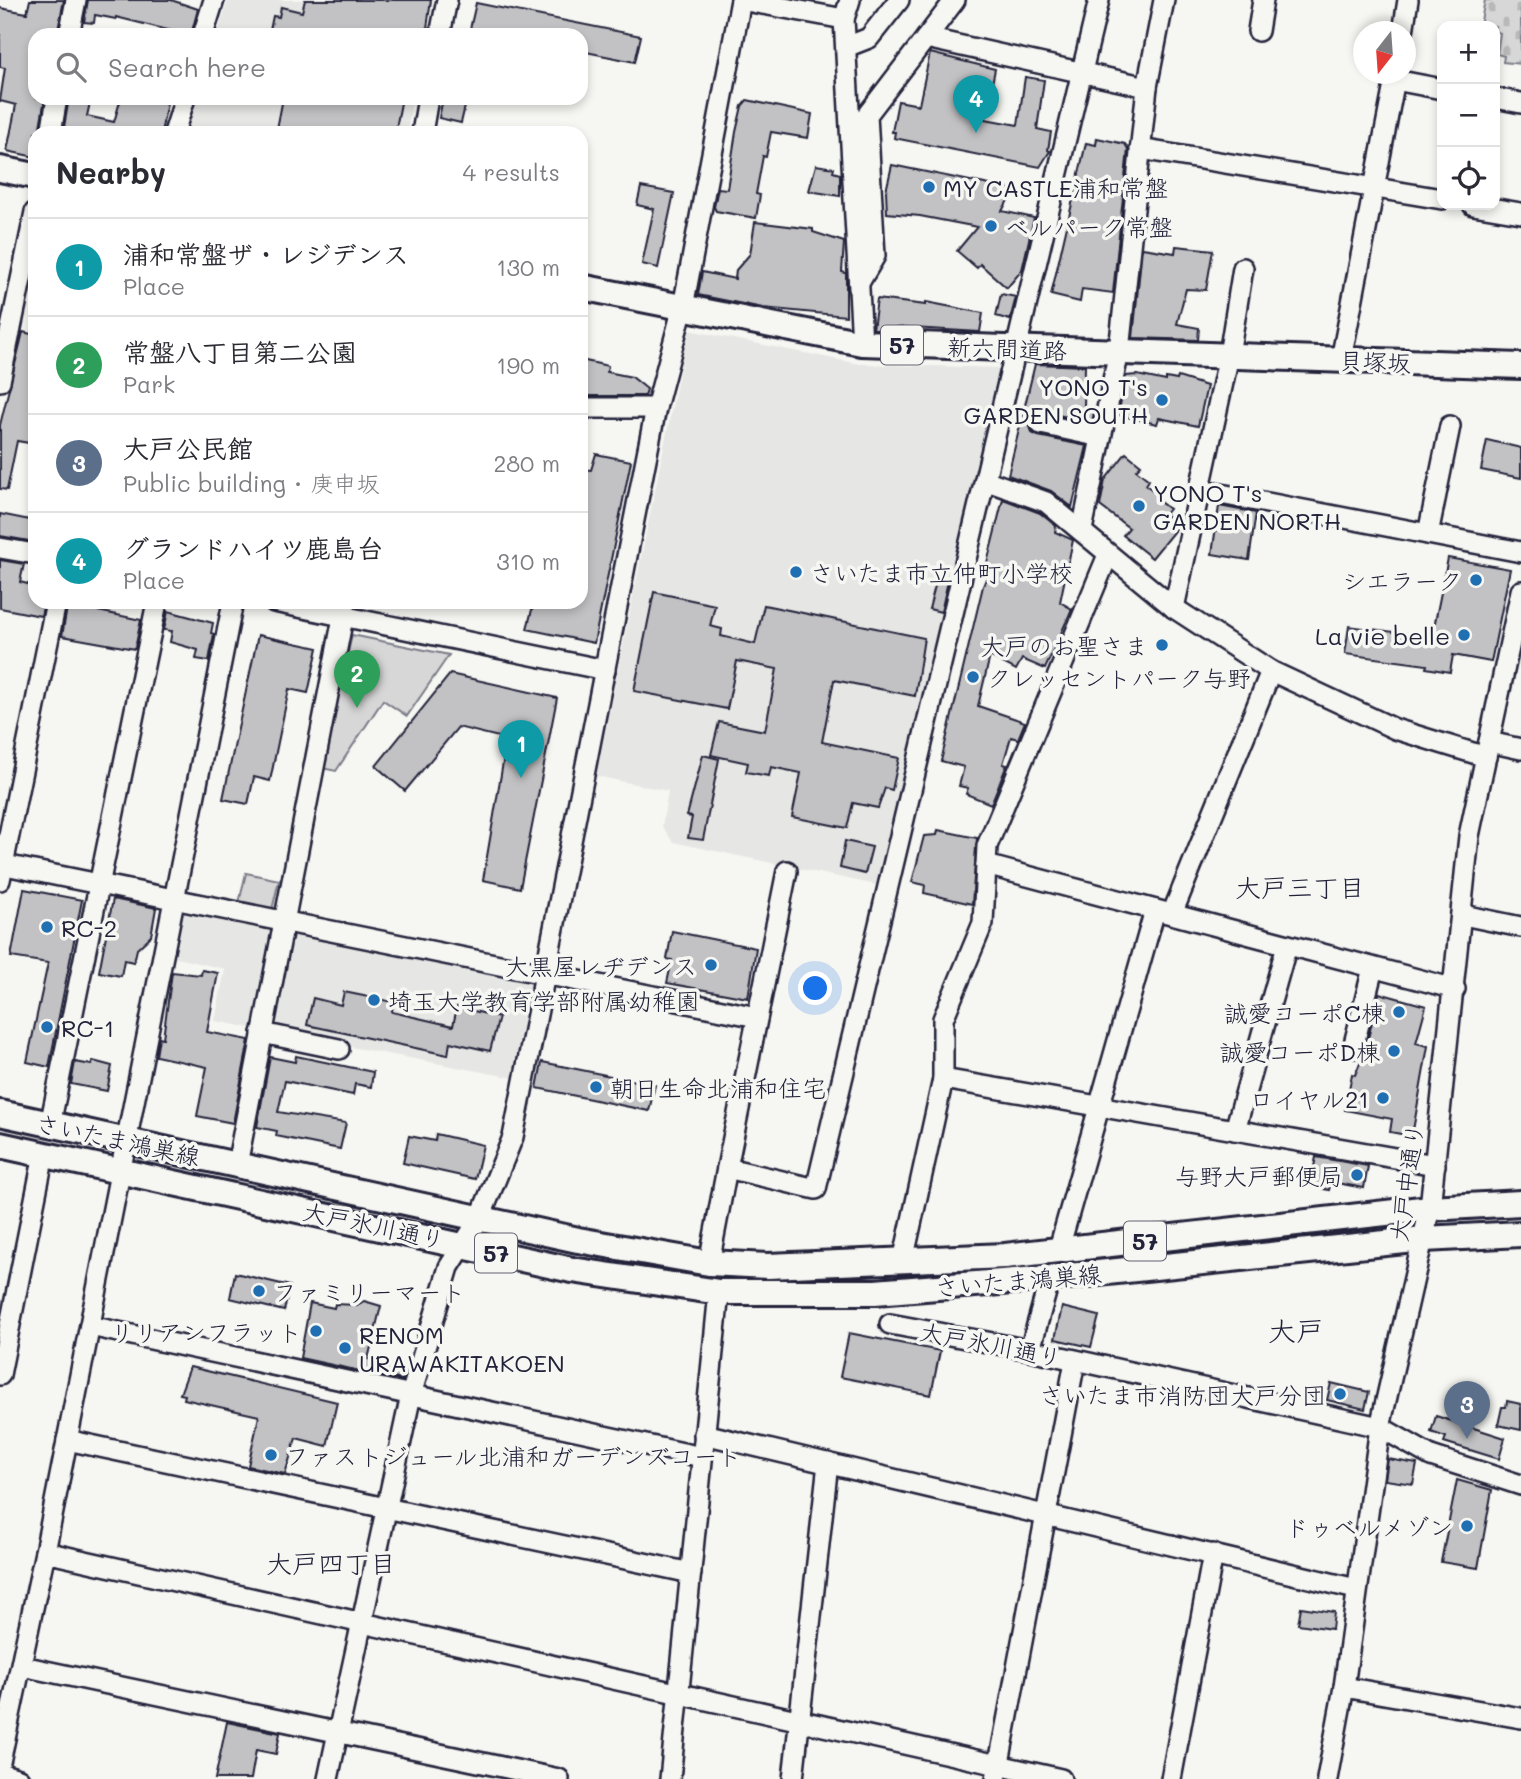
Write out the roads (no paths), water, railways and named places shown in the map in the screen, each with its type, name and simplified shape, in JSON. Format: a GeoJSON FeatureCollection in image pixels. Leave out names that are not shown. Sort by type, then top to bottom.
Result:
{"type":"FeatureCollection","features":[{"type":"Feature","properties":{"kind":"main road"},"geometry":{"type":"LineString","coordinates":[[0,169],[28,175]]}},
{"type":"Feature","properties":{"kind":"main road","name":"新六間道路"},"geometry":{"type":"LineString","coordinates":[[588,288],[862,342],[1229,355]]}},
{"type":"Feature","properties":{"kind":"main road","name":"貝塚坂"},"geometry":{"type":"LineString","coordinates":[[1229,355],[1521,366]]}},
{"type":"Feature","properties":{"kind":"main road","name":"さいたま鴻巣線"},"geometry":{"type":"LineString","coordinates":[[0,1113],[237,1165]]}},
{"type":"Feature","properties":{"kind":"main road","name":"さいたま鴻巣線"},"geometry":{"type":"LineString","coordinates":[[0,1144],[231,1194]]}},
{"type":"Feature","properties":{"kind":"main road","name":"大戸氷川通り"},"geometry":{"type":"LineString","coordinates":[[237,1165],[591,1243],[709,1263],[768,1266]]}},
{"type":"Feature","properties":{"kind":"main road","name":"大戸氷川通り"},"geometry":{"type":"LineString","coordinates":[[231,1194],[624,1280],[719,1292],[765,1294]]}},
{"type":"Feature","properties":{"kind":"main road","name":"さいたま鴻巣線"},"geometry":{"type":"LineString","coordinates":[[768,1266],[1058,1252],[1430,1208],[1521,1203]]}},
{"type":"Feature","properties":{"kind":"main road","name":"さいたま鴻巣線"},"geometry":{"type":"LineString","coordinates":[[765,1294],[875,1292],[1050,1278],[1424,1239],[1521,1234]]}},
{"type":"Feature","properties":{"kind":"street"},"geometry":{"type":"LineString","coordinates":[[70,28],[76,0]]}},
{"type":"Feature","properties":{"kind":"street"},"geometry":{"type":"LineString","coordinates":[[206,28],[214,0]]}},
{"type":"Feature","properties":{"kind":"street"},"geometry":{"type":"LineString","coordinates":[[441,28],[447,0]]}},
{"type":"Feature","properties":{"kind":"street"},"geometry":{"type":"LineString","coordinates":[[328,1779],[411,1395],[449,1267],[480,1218],[513,1137],[656,408],[683,307],[741,0],[844,19]]}},
{"type":"Feature","properties":{"kind":"street"},"geometry":{"type":"LineString","coordinates":[[850,0],[844,19],[862,342]]}},
{"type":"Feature","properties":{"kind":"street"},"geometry":{"type":"LineString","coordinates":[[846,47],[869,38],[899,0]]}},
{"type":"Feature","properties":{"kind":"street"},"geometry":{"type":"LineString","coordinates":[[859,284],[875,256],[867,115],[955,0]]}},
{"type":"Feature","properties":{"kind":"street"},"geometry":{"type":"LineString","coordinates":[[727,1168],[816,1189],[1099,0]]}},
{"type":"Feature","properties":{"kind":"street"},"geometry":{"type":"LineString","coordinates":[[1082,530],[1119,351],[1147,87],[1164,0]]}},
{"type":"Feature","properties":{"kind":"street"},"geometry":{"type":"LineString","coordinates":[[1258,31],[1263,0]]}},
{"type":"Feature","properties":{"kind":"street"},"geometry":{"type":"LineString","coordinates":[[1405,21],[1408,0]]}},
{"type":"Feature","properties":{"kind":"street"},"geometry":{"type":"LineString","coordinates":[[926,38],[1083,70],[1147,87]]}},
{"type":"Feature","properties":{"kind":"street"},"geometry":{"type":"LineString","coordinates":[[1416,82],[1437,88]]}},
{"type":"Feature","properties":{"kind":"street"},"geometry":{"type":"LineString","coordinates":[[1341,360],[1394,84]]}},
{"type":"Feature","properties":{"kind":"street"},"geometry":{"type":"LineString","coordinates":[[1500,99],[1521,103]]}},
{"type":"Feature","properties":{"kind":"street"},"geometry":{"type":"LineString","coordinates":[[52,126],[56,105]]}},
{"type":"Feature","properties":{"kind":"street"},"geometry":{"type":"LineString","coordinates":[[176,126],[183,105]]}},
{"type":"Feature","properties":{"kind":"street"},"geometry":{"type":"LineString","coordinates":[[423,126],[427,105]]}},
{"type":"Feature","properties":{"kind":"street"},"geometry":{"type":"LineString","coordinates":[[1140,149],[1437,199]]}},
{"type":"Feature","properties":{"kind":"street"},"geometry":{"type":"LineString","coordinates":[[1500,209],[1521,213]]}},
{"type":"Feature","properties":{"kind":"street"},"geometry":{"type":"LineString","coordinates":[[0,381],[28,246]]}},
{"type":"Feature","properties":{"kind":"street"},"geometry":{"type":"LineString","coordinates":[[1174,608],[1229,355],[1243,268]]}},
{"type":"Feature","properties":{"kind":"street"},"geometry":{"type":"LineString","coordinates":[[588,408],[656,408]]}},
{"type":"Feature","properties":{"kind":"street"},"geometry":{"type":"LineString","coordinates":[[1041,424],[1101,437]]}},
{"type":"Feature","properties":{"kind":"street"},"geometry":{"type":"LineString","coordinates":[[1428,534],[1450,426]]}},
{"type":"Feature","properties":{"kind":"street"},"geometry":{"type":"LineString","coordinates":[[985,480],[1046,502],[1174,608],[1271,671],[1395,729],[1488,750],[1521,749]]}},
{"type":"Feature","properties":{"kind":"street"},"geometry":{"type":"LineString","coordinates":[[1200,490],[1521,552]]}},
{"type":"Feature","properties":{"kind":"street"},"geometry":{"type":"LineString","coordinates":[[0,548],[28,553]]}},
{"type":"Feature","properties":{"kind":"street"},"geometry":{"type":"LineString","coordinates":[[903,1261],[943,1079],[943,1019],[983,923],[988,846],[1108,555]]}},
{"type":"Feature","properties":{"kind":"street","name":"大戸中通り"},"geometry":{"type":"LineString","coordinates":[[1327,1779],[1343,1687],[1380,1427],[1430,1208],[1463,915],[1469,836],[1521,591]]}},
{"type":"Feature","properties":{"kind":"street"},"geometry":{"type":"LineString","coordinates":[[55,609],[1,870],[99,884],[757,1017]]}},
{"type":"Feature","properties":{"kind":"street"},"geometry":{"type":"LineString","coordinates":[[50,1125],[156,609]]}},
{"type":"Feature","properties":{"kind":"street"},"geometry":{"type":"LineString","coordinates":[[0,1762],[45,1552],[232,609]]}},
{"type":"Feature","properties":{"kind":"street"},"geometry":{"type":"LineString","coordinates":[[237,1165],[282,920],[344,609],[605,670]]}},
{"type":"Feature","properties":{"kind":"street"},"geometry":{"type":"LineString","coordinates":[[1058,1252],[1099,1106],[1163,912],[1271,671]]}},
{"type":"Feature","properties":{"kind":"street"},"geometry":{"type":"LineString","coordinates":[[986,864],[1455,989]]}},
{"type":"Feature","properties":{"kind":"street"},"geometry":{"type":"LineString","coordinates":[[709,1263],[787,871]]}},
{"type":"Feature","properties":{"kind":"street"},"geometry":{"type":"LineString","coordinates":[[1463,915],[1521,927]]}},
{"type":"Feature","properties":{"kind":"street"},"geometry":{"type":"LineString","coordinates":[[1235,1130],[1287,945]]}},
{"type":"Feature","properties":{"kind":"street"},"geometry":{"type":"LineString","coordinates":[[1353,1048],[1373,968]]}},
{"type":"Feature","properties":{"kind":"street"},"geometry":{"type":"LineString","coordinates":[[262,1034],[339,1049]]}},
{"type":"Feature","properties":{"kind":"street"},"geometry":{"type":"LineString","coordinates":[[943,1079],[1435,1165]]}},
{"type":"Feature","properties":{"kind":"street"},"geometry":{"type":"LineString","coordinates":[[0,1375],[44,1154]]}},
{"type":"Feature","properties":{"kind":"street"},"geometry":{"type":"LineString","coordinates":[[1030,1350],[1050,1278]]}},
{"type":"Feature","properties":{"kind":"street"},"geometry":{"type":"LineString","coordinates":[[670,1779],[719,1292]]}},
{"type":"Feature","properties":{"kind":"street","name":"大戸氷川通り"},"geometry":{"type":"LineString","coordinates":[[890,1324],[1030,1350],[1380,1427],[1431,1456],[1521,1485]]}},
{"type":"Feature","properties":{"kind":"street"},"geometry":{"type":"LineString","coordinates":[[90,1326],[702,1457]]}},
{"type":"Feature","properties":{"kind":"street"},"geometry":{"type":"LineString","coordinates":[[998,1772],[1075,1361]]}},
{"type":"Feature","properties":{"kind":"street"},"geometry":{"type":"LineString","coordinates":[[704,1434],[1356,1589]]}},
{"type":"Feature","properties":{"kind":"street"},"geometry":{"type":"LineString","coordinates":[[67,1440],[691,1573]]}},
{"type":"Feature","properties":{"kind":"street"},"geometry":{"type":"LineString","coordinates":[[793,1779],[828,1463]]}},
{"type":"Feature","properties":{"kind":"street"},"geometry":{"type":"LineString","coordinates":[[45,1552],[800,1721],[998,1772],[1061,1779]]}},
{"type":"Feature","properties":{"kind":"street"},"geometry":{"type":"LineString","coordinates":[[1171,1779],[1213,1555]]}},
{"type":"Feature","properties":{"kind":"street"},"geometry":{"type":"LineString","coordinates":[[22,1666],[559,1779]]}},
{"type":"Feature","properties":{"kind":"street"},"geometry":{"type":"LineString","coordinates":[[1343,1687],[1521,1718]]}},
{"type":"Feature","properties":{"kind":"street"},"geometry":{"type":"LineString","coordinates":[[0,1773],[19,1779]]}},
{"type":"Feature","properties":{"kind":"place","name":"グランドハイツ鹿島台"},"geometry":{"type":"Point","coordinates":[976,133]}},
{"type":"Feature","properties":{"kind":"place","name":"MY CASTLE浦和常盤"},"geometry":{"type":"Point","coordinates":[929,187]}},
{"type":"Feature","properties":{"kind":"place","name":"ベルパーク常盤"},"geometry":{"type":"Point","coordinates":[991,226]}},
{"type":"Feature","properties":{"kind":"place","name":"YONO T's GARDEN SOUTH"},"geometry":{"type":"Point","coordinates":[1162,400]}},
{"type":"Feature","properties":{"kind":"place","name":"YONO T's GARDEN NORTH"},"geometry":{"type":"Point","coordinates":[1139,506]}},
{"type":"Feature","properties":{"kind":"place","name":"さいたま市立仲町小学校"},"geometry":{"type":"Point","coordinates":[796,572]}},
{"type":"Feature","properties":{"kind":"place","name":"シエラーク"},"geometry":{"type":"Point","coordinates":[1476,580]}},
{"type":"Feature","properties":{"kind":"place","name":"La vie belle"},"geometry":{"type":"Point","coordinates":[1464,635]}},
{"type":"Feature","properties":{"kind":"place","name":"大戸のお聖さま"},"geometry":{"type":"Point","coordinates":[1162,645]}},
{"type":"Feature","properties":{"kind":"place","name":"クレッセントパーク与野"},"geometry":{"type":"Point","coordinates":[973,677]}},
{"type":"Feature","properties":{"kind":"place","name":"常盤八丁目第二公園"},"geometry":{"type":"Point","coordinates":[357,708]}},
{"type":"Feature","properties":{"kind":"place","name":"浦和常盤ザ・レジデンス"},"geometry":{"type":"Point","coordinates":[521,778]}},
{"type":"Feature","properties":{"kind":"place","name":"RC-2"},"geometry":{"type":"Point","coordinates":[47,927]}},
{"type":"Feature","properties":{"kind":"place","name":"大黒屋レヂデンス"},"geometry":{"type":"Point","coordinates":[711,965]}},
{"type":"Feature","properties":{"kind":"place","name":"埼玉大学教育学部附属幼稚園"},"geometry":{"type":"Point","coordinates":[374,1000]}},
{"type":"Feature","properties":{"kind":"place","name":"誠愛コーポC棟"},"geometry":{"type":"Point","coordinates":[1399,1012]}},
{"type":"Feature","properties":{"kind":"place","name":"RC-1"},"geometry":{"type":"Point","coordinates":[47,1027]}},
{"type":"Feature","properties":{"kind":"place","name":"誠愛コーポD棟"},"geometry":{"type":"Point","coordinates":[1394,1051]}},
{"type":"Feature","properties":{"kind":"place","name":"朝日生命北浦和住宅"},"geometry":{"type":"Point","coordinates":[596,1087]}},
{"type":"Feature","properties":{"kind":"place","name":"ロイヤル21"},"geometry":{"type":"Point","coordinates":[1383,1098]}},
{"type":"Feature","properties":{"kind":"place","name":"与野大戸郵便局"},"geometry":{"type":"Point","coordinates":[1357,1175]}},
{"type":"Feature","properties":{"kind":"place","name":"ファミリーマート"},"geometry":{"type":"Point","coordinates":[259,1291]}},
{"type":"Feature","properties":{"kind":"place","name":"リリアンフラット"},"geometry":{"type":"Point","coordinates":[316,1331]}},
{"type":"Feature","properties":{"kind":"place","name":"RENOM URAWAKITAKOEN"},"geometry":{"type":"Point","coordinates":[345,1348]}},
{"type":"Feature","properties":{"kind":"place","name":"さいたま市消防団大戸分団"},"geometry":{"type":"Point","coordinates":[1340,1394]}},
{"type":"Feature","properties":{"kind":"place","name":"大戸公民館"},"geometry":{"type":"Point","coordinates":[1467,1439]}},
{"type":"Feature","properties":{"kind":"place","name":"ファストジュール北浦和ガーデンズコート"},"geometry":{"type":"Point","coordinates":[271,1455]}},
{"type":"Feature","properties":{"kind":"place","name":"ドゥベルメゾン"},"geometry":{"type":"Point","coordinates":[1467,1526]}},
{"type":"Feature","properties":{"kind":"district","name":"大戸三丁目"},"geometry":{"type":"Point","coordinates":[1300,887]}},
{"type":"Feature","properties":{"kind":"district","name":"大戸"},"geometry":{"type":"Point","coordinates":[1296,1330]}},
{"type":"Feature","properties":{"kind":"district","name":"大戸四丁目"},"geometry":{"type":"Point","coordinates":[331,1563]}}]}
